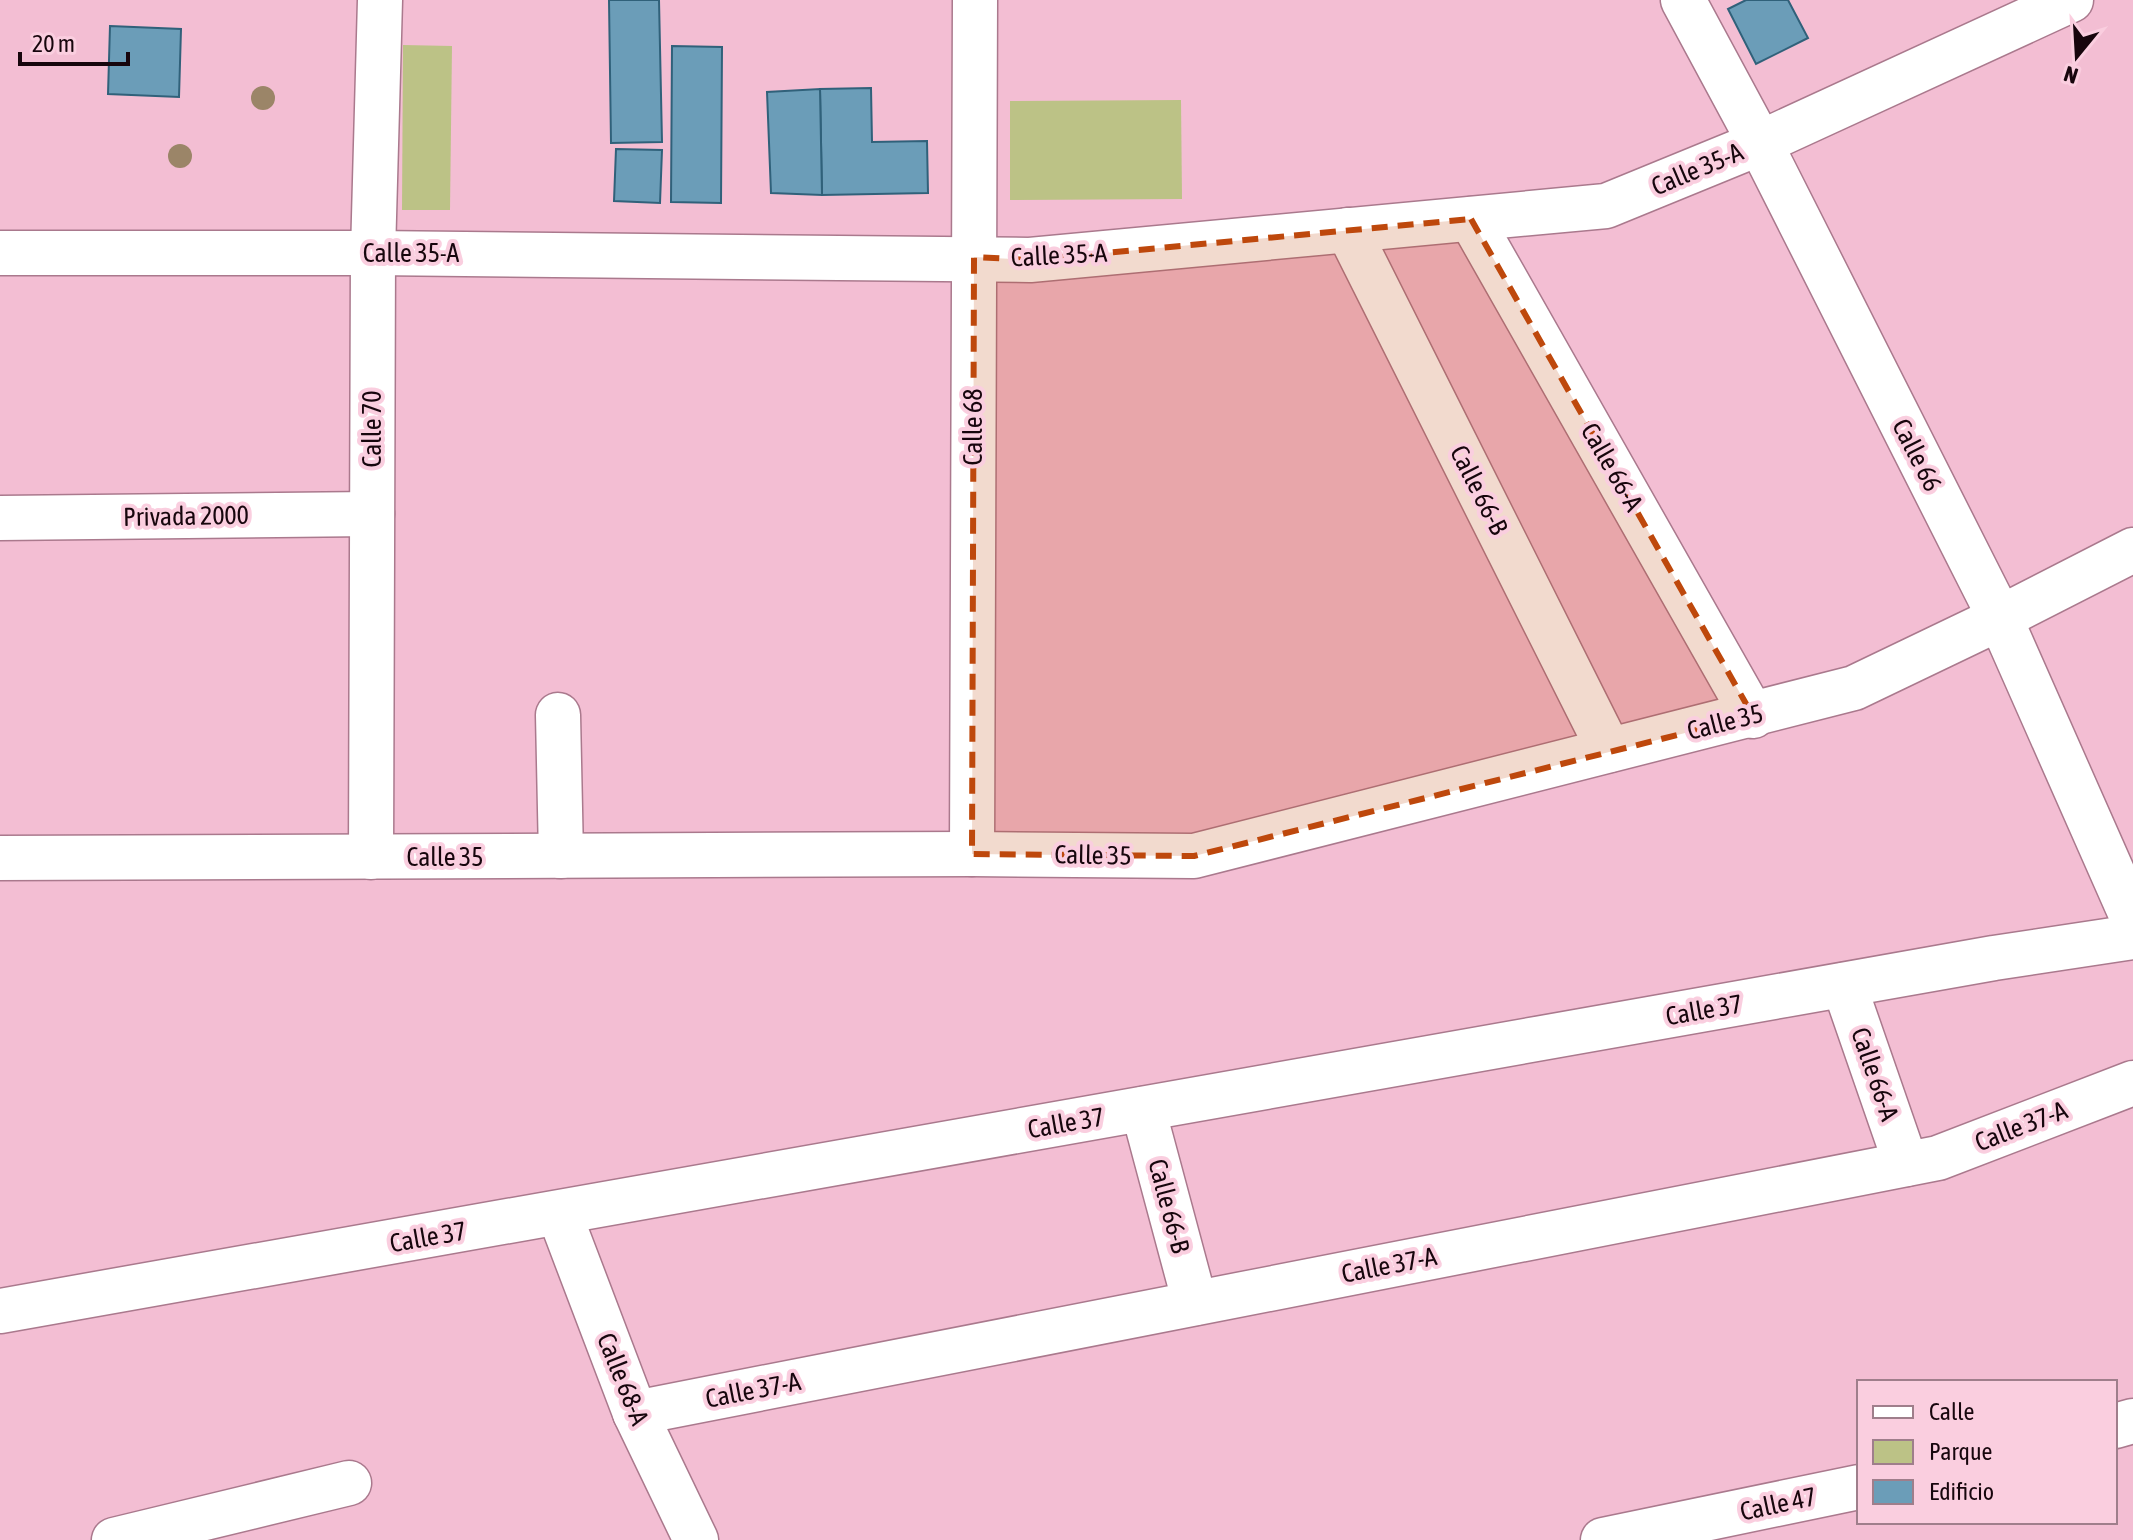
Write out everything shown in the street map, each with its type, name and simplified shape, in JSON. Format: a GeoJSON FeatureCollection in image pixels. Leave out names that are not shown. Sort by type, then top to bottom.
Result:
{"type":"FeatureCollection","features":[{"type":"Feature","properties":{"kind":"street","name":"Calle 70"},"geometry":{"type":"LineString","coordinates":[[371,857],[373,253],[380,0]]}},
{"type":"Feature","properties":{"kind":"street","name":"Calle 68"},"geometry":{"type":"LineString","coordinates":[[972,854],[975,0]]}},
{"type":"Feature","properties":{"kind":"street","name":"Calle 66"},"geometry":{"type":"LineString","coordinates":[[1683,0],[1760,143],[2000,618],[2133,919]]}},
{"type":"Feature","properties":{"kind":"street","name":"Calle 35-A"},"geometry":{"type":"LineString","coordinates":[[0,253],[974,257],[1030,260],[1606,206],[1760,143],[2071,0]]}},
{"type":"Feature","properties":{"kind":"street","name":"Calle 66-A"},"geometry":{"type":"LineString","coordinates":[[1471,219],[1753,716]]}},
{"type":"Feature","properties":{"kind":"street","name":"Calle 66-B"},"geometry":{"type":"LineString","coordinates":[[1348,230],[1609,750]]}},
{"type":"Feature","properties":{"kind":"street","name":"Privada 2000"},"geometry":{"type":"LineString","coordinates":[[0,518],[372,514]]}},
{"type":"Feature","properties":{"kind":"street","name":"Calle 35"},"geometry":{"type":"LineString","coordinates":[[0,858],[1194,856],[1854,688],[2133,550]]}},
{"type":"Feature","properties":{"kind":"street"},"geometry":{"type":"LineString","coordinates":[[558,715],[561,856]]}},
{"type":"Feature","properties":{"kind":"street","name":"Calle 37"},"geometry":{"type":"LineString","coordinates":[[0,1311],[1844,985],[2133,937]]}},
{"type":"Feature","properties":{"kind":"street","name":"Calle 66-A"},"geometry":{"type":"LineString","coordinates":[[1844,985],[1906,1164]]}},
{"type":"Feature","properties":{"kind":"street","name":"Calle 37-A"},"geometry":{"type":"LineString","coordinates":[[635,1413],[1938,1158],[2133,1083]]}},
{"type":"Feature","properties":{"kind":"street","name":"Calle 66-B"},"geometry":{"type":"LineString","coordinates":[[1143,1109],[1195,1303]]}},
{"type":"Feature","properties":{"kind":"street","name":"Calle 68-A"},"geometry":{"type":"LineString","coordinates":[[559,1213],[635,1413],[696,1540]]}},
{"type":"Feature","properties":{"kind":"street"},"geometry":{"type":"LineString","coordinates":[[114,1540],[349,1483]]}},
{"type":"Feature","properties":{"kind":"street","name":"Calle 47"},"geometry":{"type":"LineString","coordinates":[[1603,1540],[1857,1487]]}},
{"type":"Feature","properties":{"kind":"highlighted area"},"geometry":{"type":"Polygon","coordinates":[[[1471,219],[1753,716],[1194,856],[972,854],[974,257],[1030,260],[1471,219]]]}},
{"type":"Feature","properties":{"kind":"green space"},"geometry":{"type":"Polygon","coordinates":[[[403,45],[452,46],[450,210],[402,210],[403,45]]]}},
{"type":"Feature","properties":{"kind":"green space"},"geometry":{"type":"Polygon","coordinates":[[[1181,100],[1182,199],[1010,200],[1010,101],[1181,100]]]}},
{"type":"Feature","properties":{"kind":"building"},"geometry":{"type":"Polygon","coordinates":[[[609,0],[659,0],[662,142],[611,143],[609,0]]]}},
{"type":"Feature","properties":{"kind":"building"},"geometry":{"type":"Polygon","coordinates":[[[1746,0],[1788,0],[1808,38],[1756,64],[1728,9],[1746,0]]]}},
{"type":"Feature","properties":{"kind":"building"},"geometry":{"type":"Polygon","coordinates":[[[110,26],[181,29],[179,97],[108,94],[110,26]]]}},
{"type":"Feature","properties":{"kind":"building"},"geometry":{"type":"Polygon","coordinates":[[[672,46],[722,47],[721,203],[671,202],[672,46]]]}},
{"type":"Feature","properties":{"kind":"building"},"geometry":{"type":"Polygon","coordinates":[[[871,88],[872,142],[927,141],[928,193],[822,195],[820,89],[871,88]]]}},
{"type":"Feature","properties":{"kind":"building"},"geometry":{"type":"Polygon","coordinates":[[[820,89],[822,195],[771,193],[767,92],[820,89]]]}},
{"type":"Feature","properties":{"kind":"building"},"geometry":{"type":"Polygon","coordinates":[[[616,149],[662,150],[660,203],[614,201],[616,149]]]}}]}
